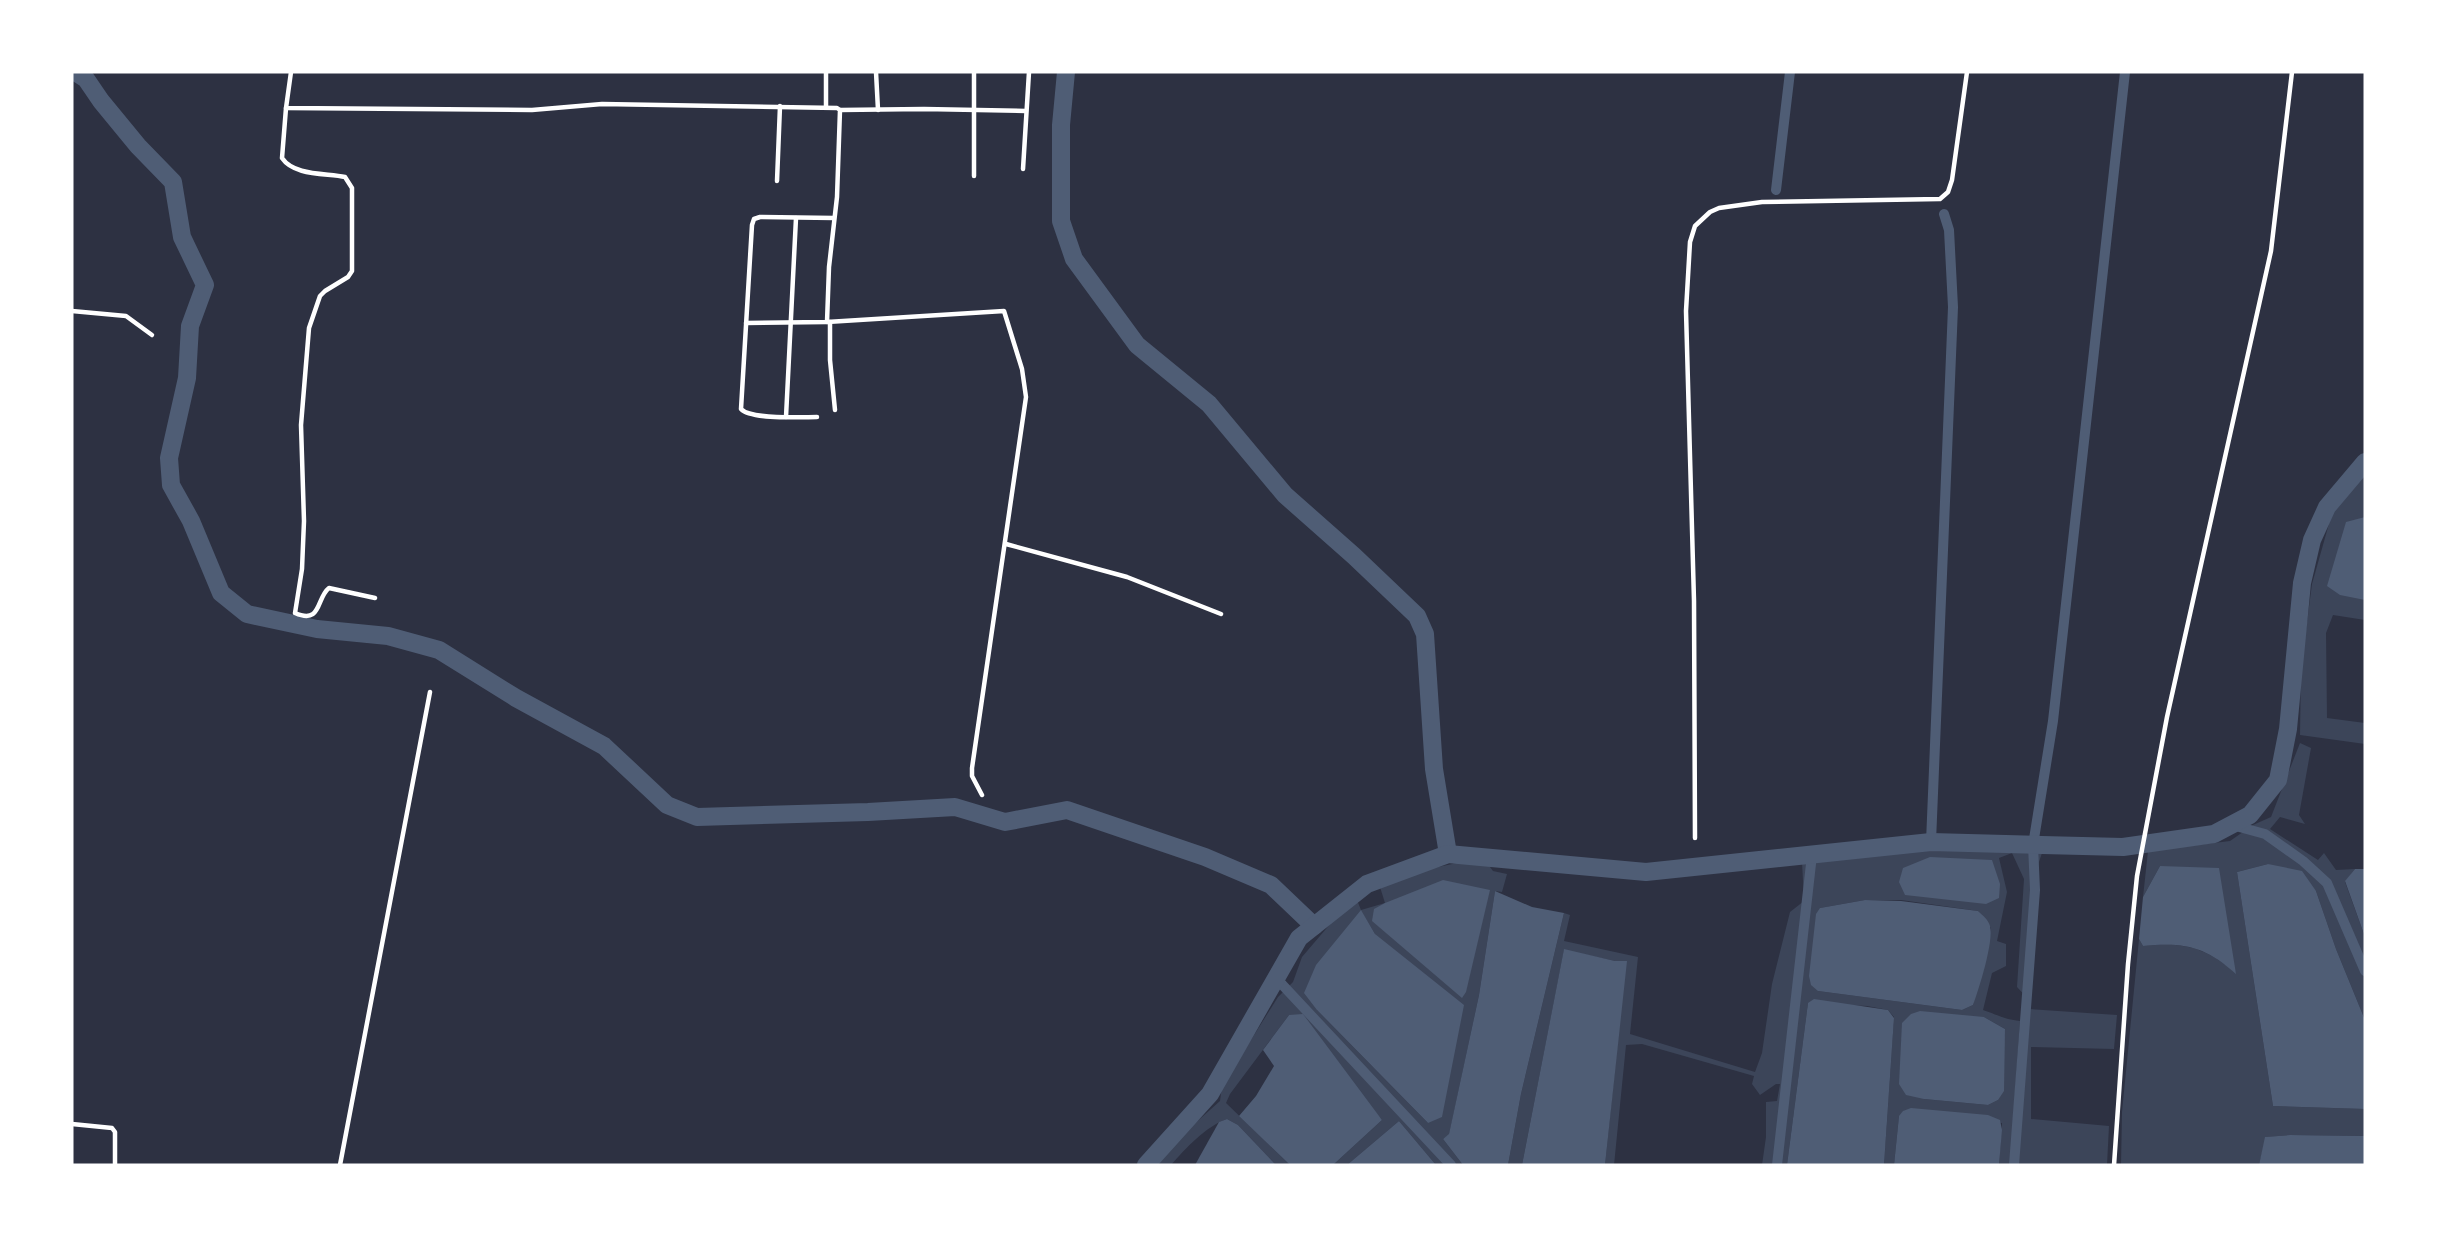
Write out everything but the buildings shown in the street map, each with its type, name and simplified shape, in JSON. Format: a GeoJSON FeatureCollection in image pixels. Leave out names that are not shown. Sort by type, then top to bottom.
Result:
{"type":"FeatureCollection","features":[{"type":"Feature","properties":{"kind":"street"},"geometry":{"type":"LineString","coordinates":[[291,72],[282,158],[284,162],[299,170],[345,177],[352,188],[352,271],[348,277],[320,296],[309,328],[301,426],[304,521],[302,569],[295,613],[311,615],[320,604],[325,590],[329,588],[375,598]]}},
{"type":"Feature","properties":{"kind":"street"},"geometry":{"type":"LineString","coordinates":[[826,72],[826,107]]}},
{"type":"Feature","properties":{"kind":"street"},"geometry":{"type":"LineString","coordinates":[[876,72],[878,110]]}},
{"type":"Feature","properties":{"kind":"street"},"geometry":{"type":"LineString","coordinates":[[974,72],[974,176]]}},
{"type":"Feature","properties":{"kind":"street"},"geometry":{"type":"LineString","coordinates":[[1023,169],[1029,72]]}},
{"type":"Feature","properties":{"kind":"street"},"geometry":{"type":"LineString","coordinates":[[1695,838],[1694,601],[1686,321],[1688,263],[1690,242],[1695,226],[1710,212],[1719,208],[1762,202],[1940,199],[1948,192],[1952,180],[1967,72]]}},
{"type":"Feature","properties":{"kind":"street"},"geometry":{"type":"LineString","coordinates":[[2115,1165],[2128,964],[2137,876],[2167,717],[2271,251],[2292,72]]}},
{"type":"Feature","properties":{"kind":"street"},"geometry":{"type":"LineString","coordinates":[[286,108],[532,110],[602,105],[1026,111]]}},
{"type":"Feature","properties":{"kind":"street"},"geometry":{"type":"LineString","coordinates":[[777,181],[780,106]]}},
{"type":"Feature","properties":{"kind":"street"},"geometry":{"type":"LineString","coordinates":[[835,410],[828,322],[829,267],[837,197],[840,110]]}},
{"type":"Feature","properties":{"kind":"street"},"geometry":{"type":"LineString","coordinates":[[817,417],[786,417],[745,413],[741,410],[752,222],[760,217],[834,218]]}},
{"type":"Feature","properties":{"kind":"street"},"geometry":{"type":"LineString","coordinates":[[786,417],[796,218]]}},
{"type":"Feature","properties":{"kind":"street"},"geometry":{"type":"LineString","coordinates":[[72,311],[126,316],[152,335]]}},
{"type":"Feature","properties":{"kind":"street"},"geometry":{"type":"LineString","coordinates":[[746,323],[828,322],[1004,311],[1022,369],[1026,397],[972,768],[972,776],[982,795]]}},
{"type":"Feature","properties":{"kind":"street"},"geometry":{"type":"LineString","coordinates":[[1006,544],[1134,579],[1221,614]]}},
{"type":"Feature","properties":{"kind":"street"},"geometry":{"type":"LineString","coordinates":[[340,1165],[430,692]]}},
{"type":"Feature","properties":{"kind":"street"},"geometry":{"type":"LineString","coordinates":[[72,1124],[112,1128],[115,1132],[115,1165]]}},
{"type":"Feature","properties":{"kind":"shaded area"},"geometry":{"type":"Polygon","coordinates":[[[2365,475],[2365,620],[2333,615],[2326,633],[2327,718],[2365,723],[2365,744],[2300,735],[2301,668],[2312,584],[2332,513],[2365,475]]]}},
{"type":"Feature","properties":{"kind":"shaded area"},"geometry":{"type":"Polygon","coordinates":[[[2365,517],[2365,600],[2340,595],[2327,586],[2346,522],[2365,517]]]}},
{"type":"Feature","properties":{"kind":"shaded area"},"geometry":{"type":"Polygon","coordinates":[[[2300,743],[2311,748],[2299,815],[2305,824],[2280,817],[2270,829],[2318,860],[2324,853],[2336,870],[2355,869],[2345,882],[2365,937],[2365,1020],[2336,949],[2316,891],[2268,864],[2237,872],[2273,1106],[2365,1109],[2365,1136],[2266,1137],[2259,1165],[2121,1165],[2122,1112],[2139,939],[2143,946],[2170,945],[2192,948],[2214,957],[2236,973],[2160,866],[2143,897],[2148,851],[2230,841],[2253,825],[2271,817],[2300,743]]]}},
{"type":"Feature","properties":{"kind":"shaded area"},"geometry":{"type":"Polygon","coordinates":[[[1900,848],[2025,849],[2042,853],[2038,865],[2030,1001],[2017,987],[2024,879],[2012,853],[1999,858],[2007,892],[1997,941],[2006,944],[2006,966],[1992,973],[1983,1010],[2020,1021],[2010,1165],[1999,1165],[2002,1123],[1899,1116],[1894,1165],[1884,1165],[1894,1017],[1888,1010],[1867,1006],[1808,1003],[1787,1165],[1762,1165],[1766,1137],[1766,1102],[1777,1101],[1780,1084],[1776,1084],[1760,1095],[1752,1084],[1754,1076],[1642,1044],[1626,1045],[1614,1165],[1605,1165],[1626,961],[1615,961],[1564,950],[1522,1165],[1508,1165],[1521,1094],[1564,913],[1570,915],[1564,941],[1638,957],[1630,1034],[1755,1072],[1762,1053],[1772,984],[1790,912],[1804,901],[1802,862],[1900,848]],[[1865,900],[1820,908],[1818,991],[1962,1010],[1973,1005],[1991,928],[1978,911],[1901,900],[1865,900]],[[1984,1017],[1924,1099],[1988,1105],[1998,1100],[2005,1029],[1984,1017]]]}},
{"type":"Feature","properties":{"kind":"shaded area"},"geometry":{"type":"Polygon","coordinates":[[[1930,857],[1992,860],[2000,884],[1999,898],[1986,904],[1905,895],[1899,882],[1903,868],[1930,857]]]}},
{"type":"Feature","properties":{"kind":"shaded area"},"geometry":{"type":"Polygon","coordinates":[[[1457,863],[1487,863],[1493,871],[1507,874],[1502,892],[1495,891],[1479,995],[1449,1135],[1443,1139],[1463,1165],[1436,1165],[1399,1121],[1347,1165],[1333,1165],[1382,1120],[1289,1015],[1230,1094],[1226,1103],[1290,1165],[1276,1165],[1238,1125],[1227,1119],[1204,1132],[1171,1165],[1155,1165],[1183,1134],[1220,1101],[1222,1086],[1278,997],[1293,982],[1302,957],[1331,923],[1357,900],[1361,910],[1385,903],[1380,887],[1419,871],[1457,863]],[[1361,911],[1317,1010],[1428,1123],[1375,934],[1361,911]]]}},
{"type":"Feature","properties":{"kind":"shaded area"},"geometry":{"type":"Polygon","coordinates":[[[2268,864],[2302,871],[2316,891],[2336,949],[2365,1020],[2365,1109],[2273,1106],[2237,872],[2268,864]]]}},
{"type":"Feature","properties":{"kind":"shaded area"},"geometry":{"type":"Polygon","coordinates":[[[2160,866],[2219,868],[2236,974],[2214,957],[2193,948],[2170,945],[2143,946],[2139,939],[2143,897],[2160,866]]]}},
{"type":"Feature","properties":{"kind":"shaded area"},"geometry":{"type":"Polygon","coordinates":[[[2355,869],[2365,869],[2365,937],[2345,881],[2355,869]]]}},
{"type":"Feature","properties":{"kind":"shaded area"},"geometry":{"type":"Polygon","coordinates":[[[1443,880],[1490,890],[1466,992],[1462,998],[1372,921],[1374,909],[1443,880]]]}},
{"type":"Feature","properties":{"kind":"shaded area"},"geometry":{"type":"Polygon","coordinates":[[[1495,891],[1532,907],[1564,913],[1521,1094],[1508,1165],[1463,1165],[1443,1139],[1449,1134],[1479,995],[1495,891]]]}},
{"type":"Feature","properties":{"kind":"shaded area"},"geometry":{"type":"Polygon","coordinates":[[[1865,900],[1901,901],[1978,911],[1988,921],[1991,933],[1982,977],[1973,1005],[1962,1010],[1818,991],[1811,985],[1809,976],[1816,914],[1820,908],[1865,900]]]}},
{"type":"Feature","properties":{"kind":"shaded area"},"geometry":{"type":"Polygon","coordinates":[[[1361,910],[1375,934],[1464,1005],[1442,1117],[1428,1123],[1317,1010],[1304,993],[1316,965],[1361,910]]]}},
{"type":"Feature","properties":{"kind":"shaded area"},"geometry":{"type":"Polygon","coordinates":[[[1564,949],[1615,961],[1627,961],[1605,1165],[1522,1165],[1564,949]]]}},
{"type":"Feature","properties":{"kind":"shaded area"},"geometry":{"type":"Polygon","coordinates":[[[1814,999],[1888,1010],[1894,1018],[1884,1165],[1787,1165],[1808,1003],[1814,999]]]}},
{"type":"Feature","properties":{"kind":"shaded area"},"geometry":{"type":"Polygon","coordinates":[[[2029,1009],[2117,1015],[2114,1049],[2031,1047],[2031,1119],[2109,1126],[2107,1165],[2017,1165],[2029,1009]]]}},
{"type":"Feature","properties":{"kind":"shaded area"},"geometry":{"type":"Polygon","coordinates":[[[1920,1011],[1984,1017],[2005,1029],[2004,1091],[1998,1100],[1988,1105],[1906,1095],[1899,1084],[1902,1023],[1911,1014],[1920,1011]]]}},
{"type":"Feature","properties":{"kind":"shaded area"},"geometry":{"type":"Polygon","coordinates":[[[1303,1014],[1382,1120],[1333,1165],[1290,1165],[1239,1116],[1256,1096],[1274,1066],[1263,1050],[1289,1015],[1303,1014]]]}},
{"type":"Feature","properties":{"kind":"shaded area"},"geometry":{"type":"Polygon","coordinates":[[[1911,1108],[1988,1115],[2000,1120],[2002,1130],[1999,1165],[1894,1165],[1899,1116],[1903,1111],[1911,1108]]]}},
{"type":"Feature","properties":{"kind":"shaded area"},"geometry":{"type":"Polygon","coordinates":[[[1227,1119],[1238,1125],[1276,1165],[1195,1165],[1219,1122],[1227,1119]]]}},
{"type":"Feature","properties":{"kind":"shaded area"},"geometry":{"type":"Polygon","coordinates":[[[1399,1121],[1436,1165],[1347,1165],[1399,1121]]]}},
{"type":"Feature","properties":{"kind":"shaded area"},"geometry":{"type":"Polygon","coordinates":[[[2365,1136],[2365,1165],[2259,1165],[2265,1137],[2365,1136]]]}},
{"type":"Feature","properties":{"kind":"waterway"},"geometry":{"type":"LineString","coordinates":[[75,72],[86,79],[138,146],[173,182],[182,237],[205,285],[190,326],[187,378],[169,458],[171,485],[191,521],[221,593],[247,614],[317,629],[388,636],[439,650],[516,698],[604,746],[667,805],[697,817],[955,807],[1005,822],[1067,810],[1205,857],[1271,885],[1314,926]]}},
{"type":"Feature","properties":{"kind":"waterway"},"geometry":{"type":"LineString","coordinates":[[1066,72],[1061,125],[1061,221],[1074,259],[1137,345],[1209,404],[1285,495],[1417,616],[1425,634],[1434,769],[1448,854]]}},
{"type":"Feature","properties":{"kind":"waterway"},"geometry":{"type":"LineString","coordinates":[[1776,190],[1790,72]]}},
{"type":"Feature","properties":{"kind":"waterway"},"geometry":{"type":"LineString","coordinates":[[2014,1165],[2035,890],[2033,845],[2053,721],[2125,72]]}},
{"type":"Feature","properties":{"kind":"waterway"},"geometry":{"type":"LineString","coordinates":[[1931,842],[1953,307],[1949,230],[1944,214]]}},
{"type":"Feature","properties":{"kind":"waterway"},"geometry":{"type":"LineString","coordinates":[[1146,1165],[1210,1094],[1299,938],[1367,884],[1448,854],[1646,872],[1931,842],[2123,847],[2214,834],[2250,815],[2278,780],[2288,729],[2302,583],[2312,540],[2327,507],[2365,462]]}},
{"type":"Feature","properties":{"kind":"waterway"},"geometry":{"type":"LineString","coordinates":[[2232,825],[2265,834],[2303,861],[2327,883],[2365,971]]}},
{"type":"Feature","properties":{"kind":"waterway"},"geometry":{"type":"LineString","coordinates":[[1777,1165],[1812,855]]}},
{"type":"Feature","properties":{"kind":"waterway"},"geometry":{"type":"LineString","coordinates":[[1276,978],[1451,1165]]}}]}
